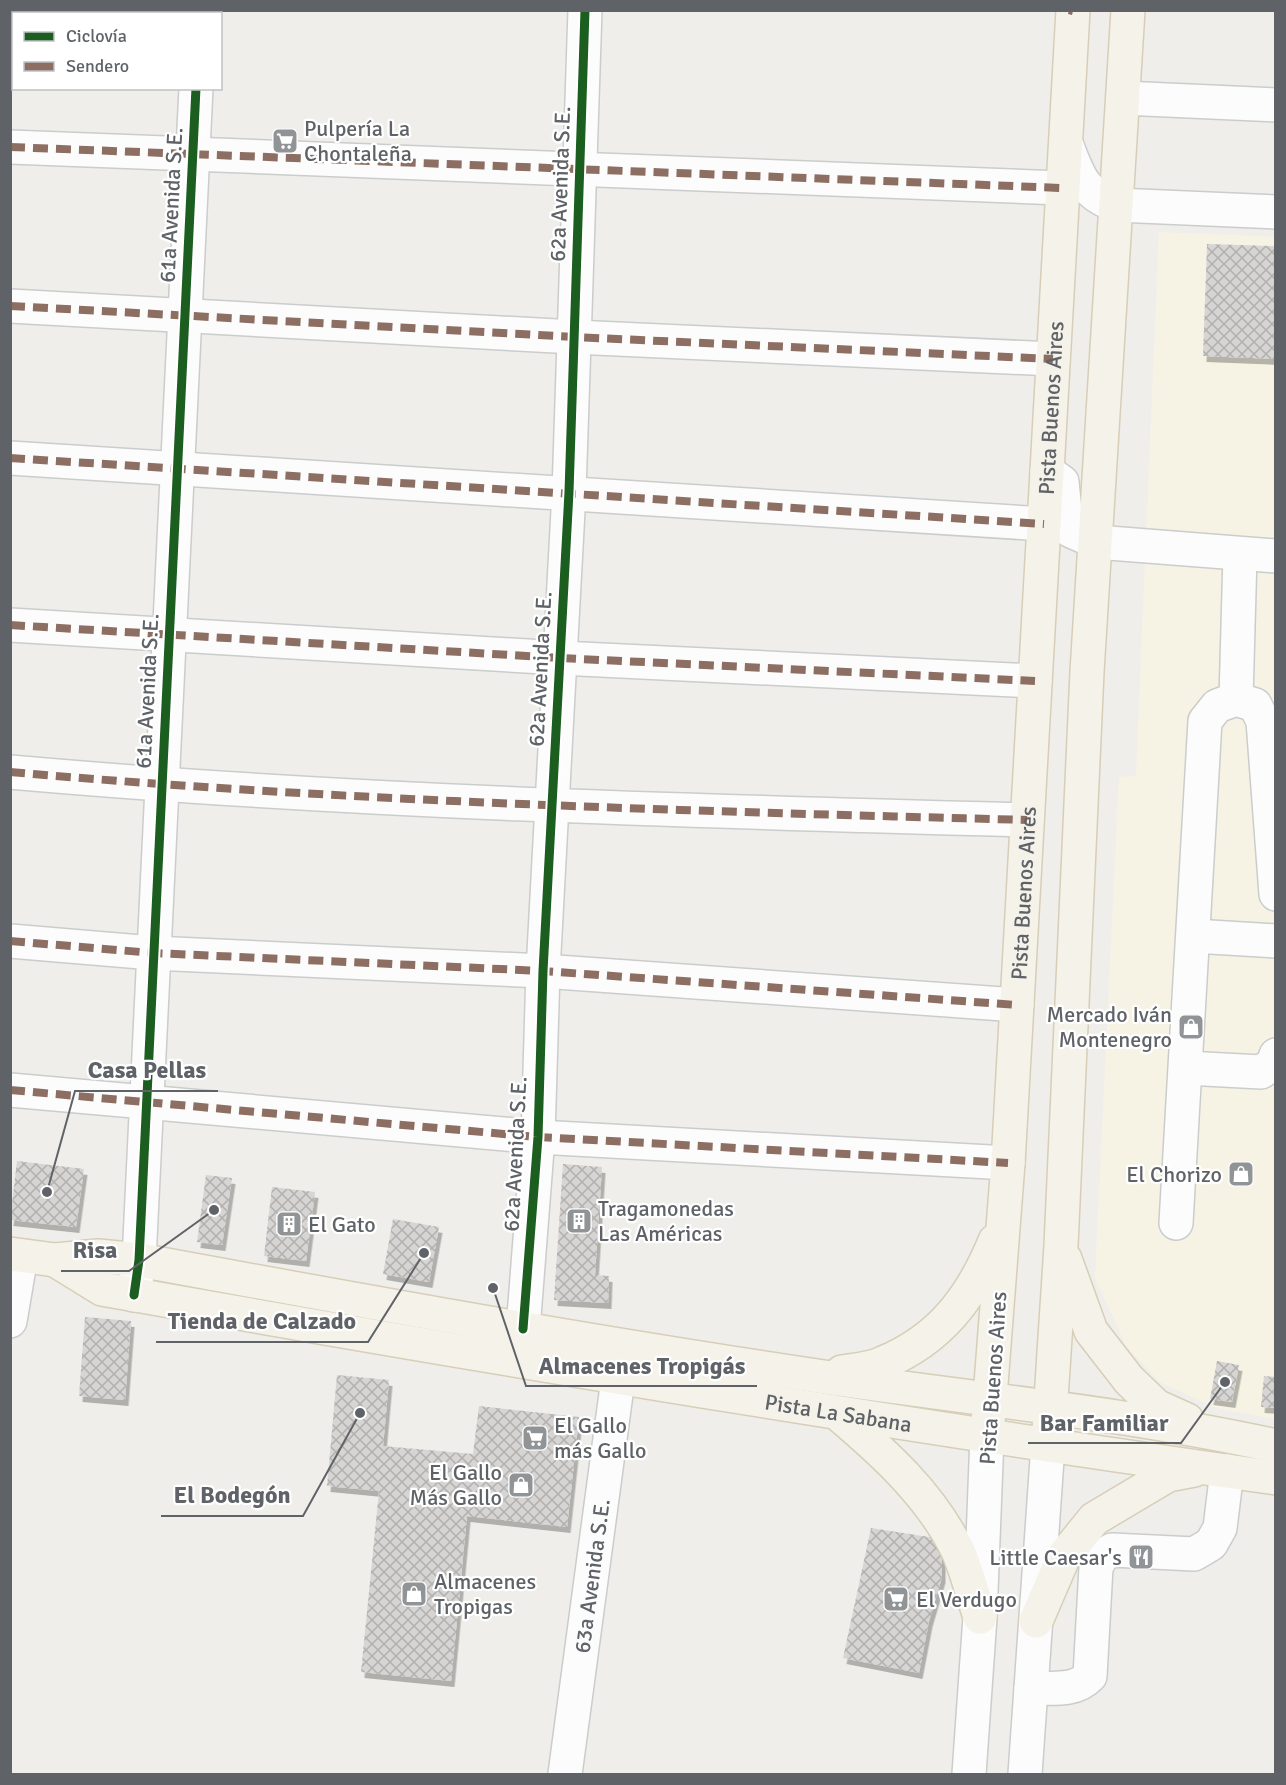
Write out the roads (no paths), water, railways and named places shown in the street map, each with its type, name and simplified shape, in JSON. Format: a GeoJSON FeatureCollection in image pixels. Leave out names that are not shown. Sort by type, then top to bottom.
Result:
{"type":"FeatureCollection","features":[{"type":"Feature","properties":{"kind":"main road","name":"Pista Buenos Aires"},"geometry":{"type":"LineString","coordinates":[[987,1436],[1005,1216],[1071,10]]}},
{"type":"Feature","properties":{"kind":"main road"},"geometry":{"type":"LineString","coordinates":[[1048,1445],[1061,1246],[1087,672],[1128,10]]}},
{"type":"Feature","properties":{"kind":"main road"},"geometry":{"type":"LineString","coordinates":[[823,1377],[882,1364],[940,1328],[981,1276],[1005,1216]]}},
{"type":"Feature","properties":{"kind":"main road"},"geometry":{"type":"LineString","coordinates":[[1061,1246],[1091,1331],[1129,1380],[1156,1406],[1219,1433]]}},
{"type":"Feature","properties":{"kind":"main road","name":"Pista La Sabana"},"geometry":{"type":"LineString","coordinates":[[16,1255],[55,1260],[98,1256],[139,1260],[523,1329],[823,1377],[1051,1406],[1219,1433],[1275,1446]]}},
{"type":"Feature","properties":{"kind":"main road","name":"Pista La Sabana"},"geometry":{"type":"LineString","coordinates":[[55,1260],[102,1289],[134,1295],[618,1379],[1275,1478]]}},
{"type":"Feature","properties":{"kind":"main road"},"geometry":{"type":"LineString","coordinates":[[837,1413],[901,1470],[946,1529],[958,1553],[980,1617]]}},
{"type":"Feature","properties":{"kind":"main road"},"geometry":{"type":"LineString","coordinates":[[1036,1621],[1064,1556],[1094,1519],[1168,1474],[1216,1469]]}},
{"type":"Feature","properties":{"kind":"street","name":"62a Avenida S.E."},"geometry":{"type":"LineString","coordinates":[[523,1329],[538,1137],[543,971],[569,492],[585,10]]}},
{"type":"Feature","properties":{"kind":"street","name":"61a Avenida S.E."},"geometry":{"type":"LineString","coordinates":[[134,1295],[139,1260],[196,90]]}},
{"type":"Feature","properties":{"kind":"street"},"geometry":{"type":"LineString","coordinates":[[1123,98],[1275,105]]}},
{"type":"Feature","properties":{"kind":"street"},"geometry":{"type":"LineString","coordinates":[[1065,141],[1075,168],[1087,188],[1100,201],[1117,205],[1275,212]]}},
{"type":"Feature","properties":{"kind":"street"},"geometry":{"type":"LineString","coordinates":[[10,147],[1062,188]]}},
{"type":"Feature","properties":{"kind":"street"},"geometry":{"type":"LineString","coordinates":[[10,306],[574,337],[1053,359]]}},
{"type":"Feature","properties":{"kind":"street"},"geometry":{"type":"LineString","coordinates":[[10,458],[1044,524]]}},
{"type":"Feature","properties":{"kind":"street"},"geometry":{"type":"LineString","coordinates":[[1047,471],[1062,482],[1066,521],[1071,531],[1096,542],[1275,556]]}},
{"type":"Feature","properties":{"kind":"street"},"geometry":{"type":"LineString","coordinates":[[1236,699],[1240,555]]}},
{"type":"Feature","properties":{"kind":"street"},"geometry":{"type":"LineString","coordinates":[[10,625],[560,658],[1035,681]]}},
{"type":"Feature","properties":{"kind":"street"},"geometry":{"type":"LineString","coordinates":[[1176,1223],[1205,721],[1217,706],[1236,699],[1254,705],[1263,721],[1275,894]]}},
{"type":"Feature","properties":{"kind":"street"},"geometry":{"type":"LineString","coordinates":[[10,771],[162,785],[552,807],[1027,820]]}},
{"type":"Feature","properties":{"kind":"street"},"geometry":{"type":"LineString","coordinates":[[1194,936],[1275,941]]}},
{"type":"Feature","properties":{"kind":"street"},"geometry":{"type":"LineString","coordinates":[[10,941],[153,953],[543,971],[1017,1005]]}},
{"type":"Feature","properties":{"kind":"street"},"geometry":{"type":"LineString","coordinates":[[1186,1068],[1261,1072],[1273,1065],[1275,1055]]}},
{"type":"Feature","properties":{"kind":"street"},"geometry":{"type":"LineString","coordinates":[[10,1090],[538,1137],[1008,1163]]}},
{"type":"Feature","properties":{"kind":"street"},"geometry":{"type":"LineString","coordinates":[[10,1321],[16,1255]]}},
{"type":"Feature","properties":{"kind":"street","name":"63a Avenida S.E."},"geometry":{"type":"LineString","coordinates":[[565,1774],[618,1379]]}},
{"type":"Feature","properties":{"kind":"street","name":"Pista Buenos Aires"},"geometry":{"type":"LineString","coordinates":[[969,1774],[980,1617],[987,1436]]}},
{"type":"Feature","properties":{"kind":"street"},"geometry":{"type":"LineString","coordinates":[[1025,1774],[1048,1445]]}},
{"type":"Feature","properties":{"kind":"street"},"geometry":{"type":"LineString","coordinates":[[1031,1688],[1067,1688],[1082,1685],[1090,1677],[1096,1567],[1102,1556],[1112,1550],[1194,1554],[1211,1544],[1220,1528],[1216,1469]]}},
{"type":"Feature","properties":{"kind":"place","name":"Pulpería La Chontaleña"},"geometry":{"type":"Point","coordinates":[285,141]}},
{"type":"Feature","properties":{"kind":"place","name":"Mercado Iván Montenegro"},"geometry":{"type":"Point","coordinates":[1191,1027]}},
{"type":"Feature","properties":{"kind":"place","name":"El Chorizo"},"geometry":{"type":"Point","coordinates":[1241,1174]}},
{"type":"Feature","properties":{"kind":"place","name":"Casa Pellas"},"geometry":{"type":"Point","coordinates":[47,1192]}},
{"type":"Feature","properties":{"kind":"place","name":"Risa"},"geometry":{"type":"Point","coordinates":[214,1210]}},
{"type":"Feature","properties":{"kind":"place","name":"Tragamonedas Las Américas"},"geometry":{"type":"Point","coordinates":[579,1221]}},
{"type":"Feature","properties":{"kind":"place","name":"El Gato"},"geometry":{"type":"Point","coordinates":[289,1224]}},
{"type":"Feature","properties":{"kind":"place","name":"Tienda de Calzado"},"geometry":{"type":"Point","coordinates":[424,1253]}},
{"type":"Feature","properties":{"kind":"place","name":"Almacenes Tropigás"},"geometry":{"type":"Point","coordinates":[493,1288]}},
{"type":"Feature","properties":{"kind":"place","name":"Bar Familiar"},"geometry":{"type":"Point","coordinates":[1225,1382]}},
{"type":"Feature","properties":{"kind":"place","name":"El Bodegón"},"geometry":{"type":"Point","coordinates":[360,1413]}},
{"type":"Feature","properties":{"kind":"place","name":"El Gallo más Gallo"},"geometry":{"type":"Point","coordinates":[535,1438]}},
{"type":"Feature","properties":{"kind":"place","name":"El Gallo Más Gallo"},"geometry":{"type":"Point","coordinates":[521,1485]}},
{"type":"Feature","properties":{"kind":"place","name":"Little Caesar's"},"geometry":{"type":"Point","coordinates":[1141,1557]}},
{"type":"Feature","properties":{"kind":"place","name":"Almacenes Tropigas"},"geometry":{"type":"Point","coordinates":[414,1594]}},
{"type":"Feature","properties":{"kind":"place","name":"El Verdugo"},"geometry":{"type":"Point","coordinates":[896,1599]}}]}
